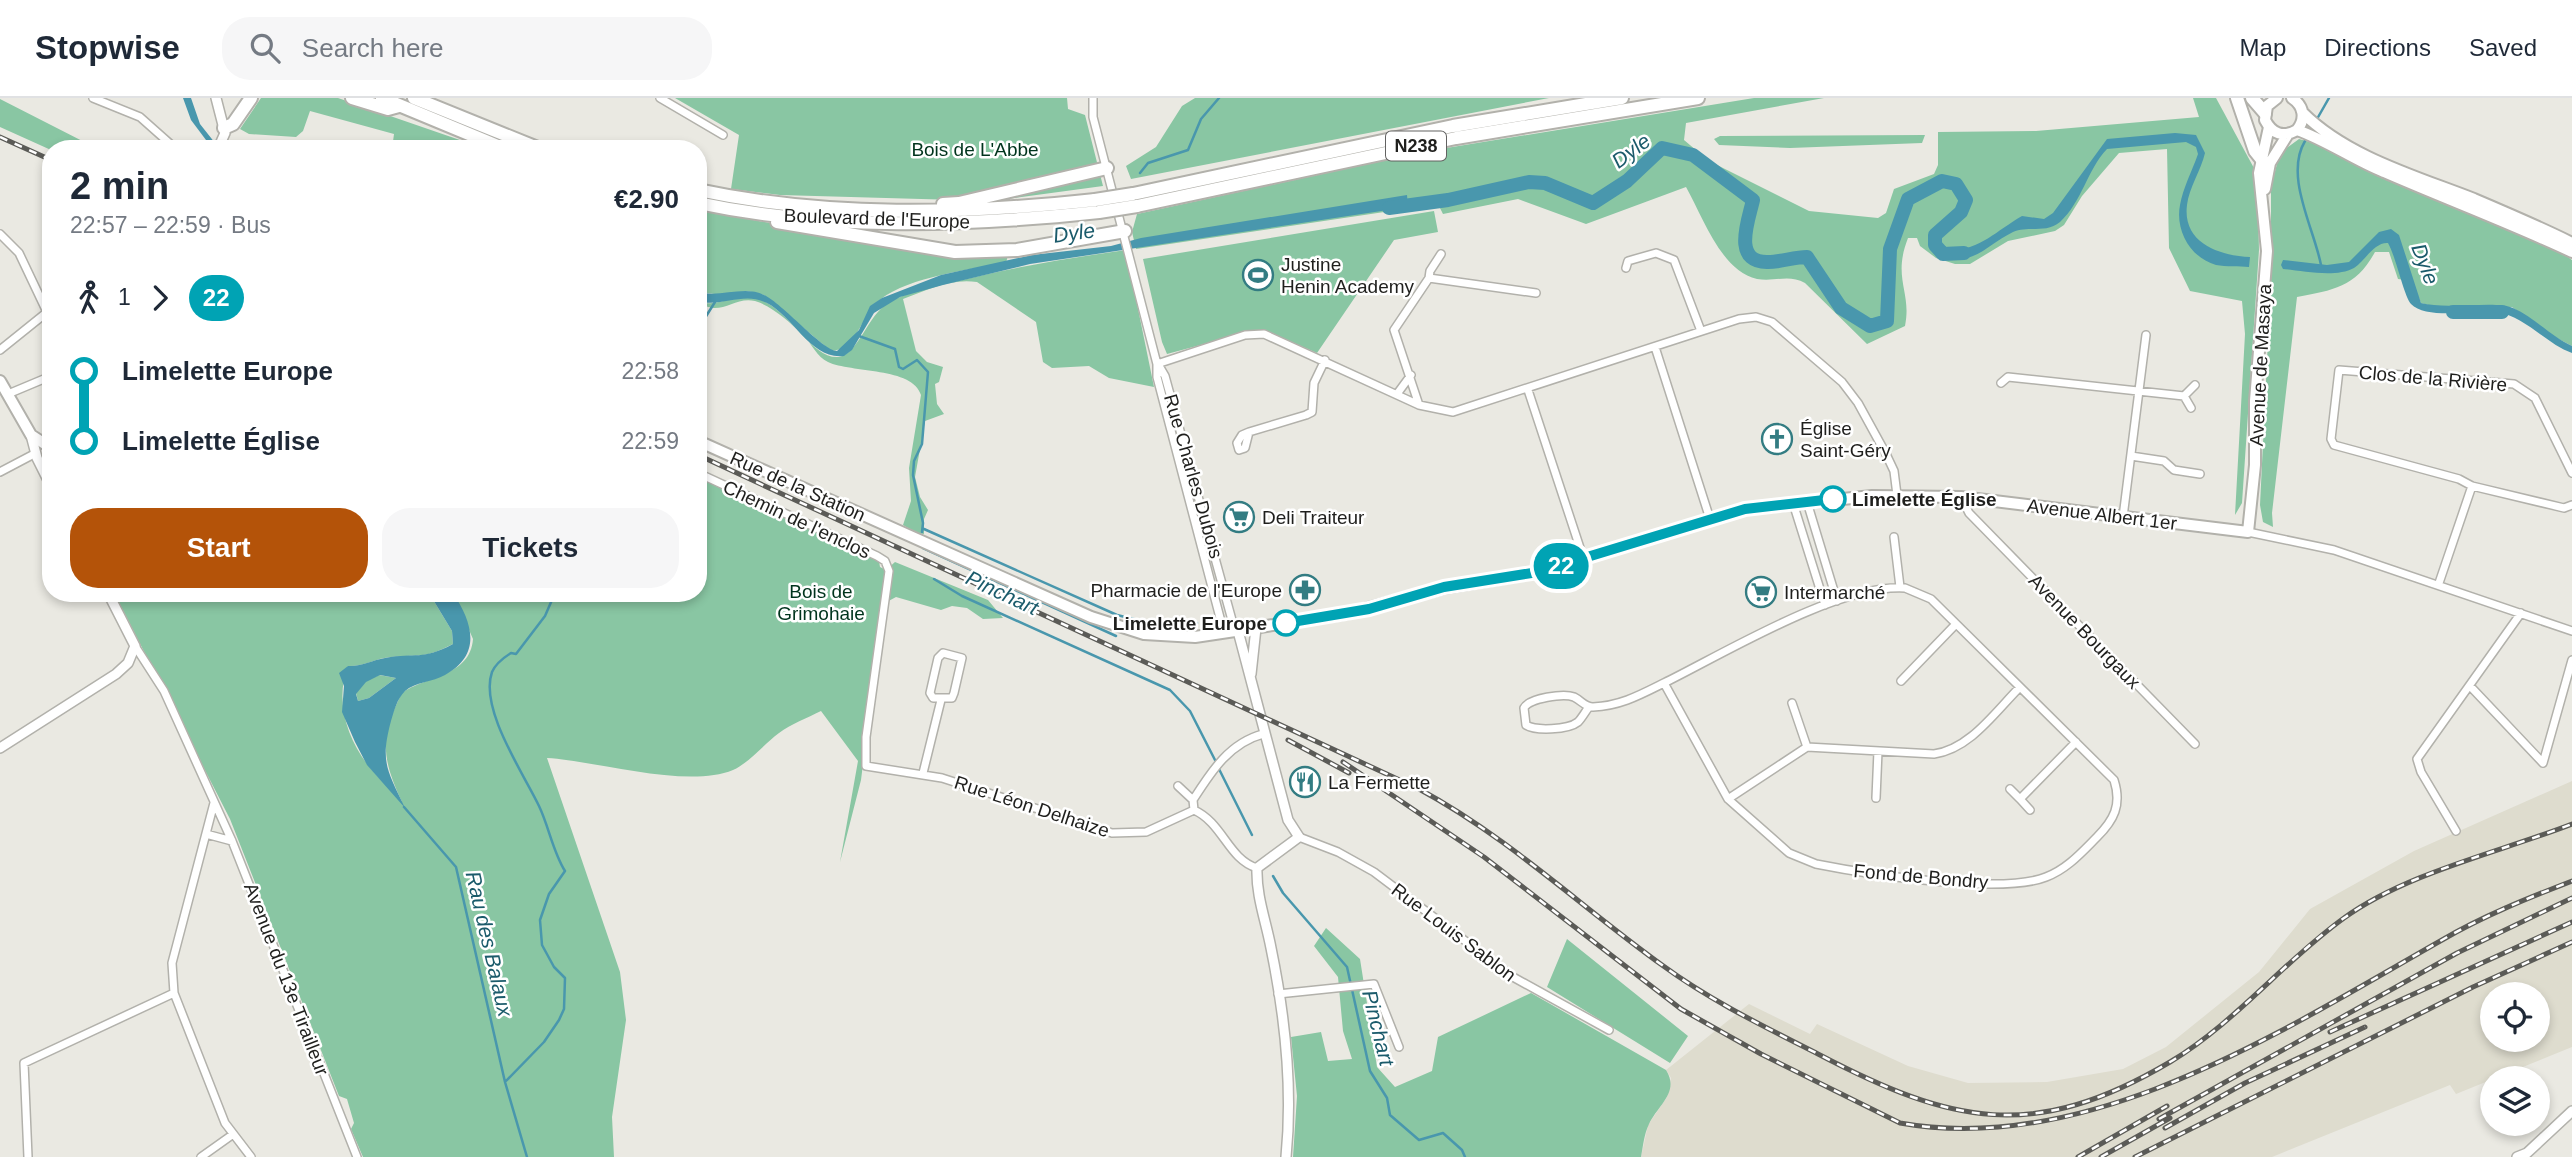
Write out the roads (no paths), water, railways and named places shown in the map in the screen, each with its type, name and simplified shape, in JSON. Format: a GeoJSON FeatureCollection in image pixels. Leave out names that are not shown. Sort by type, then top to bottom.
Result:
{"type":"FeatureCollection","features":[{"type":"Feature","properties":{"kind":"highway"},"geometry":{"type":"LineString","coordinates":[[224,128],[233,124],[251,98]]}},
{"type":"Feature","properties":{"kind":"highway"},"geometry":{"type":"LineString","coordinates":[[352,98],[388,109],[401,106]]}},
{"type":"Feature","properties":{"kind":"highway"},"geometry":{"type":"LineString","coordinates":[[383,98],[483,140]]}},
{"type":"Feature","properties":{"kind":"highway"},"geometry":{"type":"LineString","coordinates":[[414,98],[518,140]]}},
{"type":"Feature","properties":{"kind":"highway","name":"N238"},"geometry":{"type":"LineString","coordinates":[[1135,200],[1453,127],[1622,98]]}},
{"type":"Feature","properties":{"kind":"highway","name":"N238"},"geometry":{"type":"LineString","coordinates":[[1097,206],[1456,138],[1698,98]]}},
{"type":"Feature","properties":{"kind":"highway"},"geometry":{"type":"LineString","coordinates":[[2237,98],[2255,151],[2263,161]]}},
{"type":"Feature","properties":{"kind":"highway"},"geometry":{"type":"LineString","coordinates":[[2252,98],[2265,113]]}},
{"type":"Feature","properties":{"kind":"highway"},"geometry":{"type":"LineString","coordinates":[[899,211],[912,204],[959,203],[1107,167]]}},
{"type":"Feature","properties":{"kind":"highway","name":"Boulevard de l'Europe"},"geometry":{"type":"LineString","coordinates":[[707,191],[799,205],[899,211],[1097,206]]}},
{"type":"Feature","properties":{"kind":"highway","name":"Boulevard de l'Europe"},"geometry":{"type":"LineString","coordinates":[[707,204],[833,220],[960,224],[1097,206]]}},
{"type":"Feature","properties":{"kind":"highway"},"geometry":{"type":"LineString","coordinates":[[765,213],[775,221],[955,252],[1017,250],[1126,234]]}},
{"type":"Feature","properties":{"kind":"main road"},"geometry":{"type":"LineString","coordinates":[[2277,98],[2265,113],[2269,127],[2277,134],[2292,132],[2325,141],[2382,172],[2508,222],[2572,252]]}},
{"type":"Feature","properties":{"kind":"main road"},"geometry":{"type":"LineString","coordinates":[[2292,98],[2303,113],[2329,132],[2386,164],[2510,214],[2572,243]]}},
{"type":"Feature","properties":{"kind":"main road","name":"Avenue de Masaya"},"geometry":{"type":"LineString","coordinates":[[2263,199],[2270,163],[2303,113]]}},
{"type":"Feature","properties":{"kind":"main road","name":"Avenue de Masaya"},"geometry":{"type":"LineString","coordinates":[[2248,532],[2267,251],[2259,173],[2269,127]]}},
{"type":"Feature","properties":{"kind":"main road"},"geometry":{"type":"LineString","coordinates":[[0,381],[32,435],[42,442]]}},
{"type":"Feature","properties":{"kind":"main road","name":"Rue de la Station"},"geometry":{"type":"LineString","coordinates":[[707,445],[898,530]]}},
{"type":"Feature","properties":{"kind":"main road","name":"Avenue Albert 1er"},"geometry":{"type":"LineString","coordinates":[[898,530],[1116,627],[1170,636],[1233,632],[1349,613],[1444,587],[1538,572],[1745,509],[1793,502],[1897,495],[1961,497],[2248,532]]}},
{"type":"Feature","properties":{"kind":"street"},"geometry":{"type":"LineString","coordinates":[[93,98],[140,117],[167,140]]}},
{"type":"Feature","properties":{"kind":"street"},"geometry":{"type":"LineString","coordinates":[[216,98],[224,128],[221,140]]}},
{"type":"Feature","properties":{"kind":"street"},"geometry":{"type":"LineString","coordinates":[[660,98],[723,135]]}},
{"type":"Feature","properties":{"kind":"street","name":"Rue Charles Dubois"},"geometry":{"type":"LineString","coordinates":[[1093,98],[1093,117],[1126,234],[1157,364],[1157,377],[1210,578],[1233,632]]}},
{"type":"Feature","properties":{"kind":"street"},"geometry":{"type":"LineString","coordinates":[[0,234],[19,253],[42,297]]}},
{"type":"Feature","properties":{"kind":"street"},"geometry":{"type":"LineString","coordinates":[[1626,268],[1628,261],[1647,253],[1674,260],[1701,331]]}},
{"type":"Feature","properties":{"kind":"street"},"geometry":{"type":"LineString","coordinates":[[1419,405],[1394,330],[1429,278],[1430,271],[1441,254]]}},
{"type":"Feature","properties":{"kind":"street"},"geometry":{"type":"LineString","coordinates":[[1429,278],[1536,293]]}},
{"type":"Feature","properties":{"kind":"street"},"geometry":{"type":"LineString","coordinates":[[0,350],[42,316]]}},
{"type":"Feature","properties":{"kind":"street"},"geometry":{"type":"LineString","coordinates":[[1157,364],[1255,333],[1270,335],[1419,405],[1453,412],[1528,390],[1701,331],[1750,317],[1767,319],[1842,382],[1854,397],[1894,471],[1897,495]]}},
{"type":"Feature","properties":{"kind":"street"},"geometry":{"type":"LineString","coordinates":[[2123,517],[2146,335]]}},
{"type":"Feature","properties":{"kind":"street"},"geometry":{"type":"LineString","coordinates":[[1655,347],[1710,519]]}},
{"type":"Feature","properties":{"kind":"street"},"geometry":{"type":"LineString","coordinates":[[1249,432],[1312,412],[1314,383],[1325,360]]}},
{"type":"Feature","properties":{"kind":"street","name":"Rue Charles Dubois"},"geometry":{"type":"LineString","coordinates":[[1157,364],[1165,376],[1205,513],[1233,632]]}},
{"type":"Feature","properties":{"kind":"street","name":"Clos de la Rivière"},"geometry":{"type":"LineString","coordinates":[[2572,473],[2535,397],[2514,384],[2339,370],[2331,439],[2333,445],[2459,479],[2472,486],[2564,508],[2572,505]]}},
{"type":"Feature","properties":{"kind":"street"},"geometry":{"type":"LineString","coordinates":[[2001,383],[2006,373],[2138,393],[2184,396]]}},
{"type":"Feature","properties":{"kind":"street"},"geometry":{"type":"LineString","coordinates":[[1397,394],[1411,375]]}},
{"type":"Feature","properties":{"kind":"street"},"geometry":{"type":"LineString","coordinates":[[8,394],[42,380]]}},
{"type":"Feature","properties":{"kind":"street"},"geometry":{"type":"LineString","coordinates":[[2184,396],[2194,385]]}},
{"type":"Feature","properties":{"kind":"street"},"geometry":{"type":"LineString","coordinates":[[1528,390],[1584,560]]}},
{"type":"Feature","properties":{"kind":"street"},"geometry":{"type":"LineString","coordinates":[[2184,396],[2191,408]]}},
{"type":"Feature","properties":{"kind":"street"},"geometry":{"type":"LineString","coordinates":[[32,435],[42,466]]}},
{"type":"Feature","properties":{"kind":"street"},"geometry":{"type":"LineString","coordinates":[[0,472],[36,453]]}},
{"type":"Feature","properties":{"kind":"street"},"geometry":{"type":"LineString","coordinates":[[2131,456],[2164,461],[2174,470],[2200,474]]}},
{"type":"Feature","properties":{"kind":"street","name":"Chemin de l'enclos"},"geometry":{"type":"LineString","coordinates":[[707,477],[877,556],[887,564],[866,737],[866,766]]}},
{"type":"Feature","properties":{"kind":"street"},"geometry":{"type":"LineString","coordinates":[[2439,583],[2472,486]]}},
{"type":"Feature","properties":{"kind":"street","name":"Avenue Bourgaux"},"geometry":{"type":"LineString","coordinates":[[1961,497],[1975,518],[2195,744]]}},
{"type":"Feature","properties":{"kind":"street"},"geometry":{"type":"LineString","coordinates":[[1975,499],[1975,518]]}},
{"type":"Feature","properties":{"kind":"street"},"geometry":{"type":"LineString","coordinates":[[1793,502],[1825,605]]}},
{"type":"Feature","properties":{"kind":"street"},"geometry":{"type":"LineString","coordinates":[[1807,502],[1837,601]]}},
{"type":"Feature","properties":{"kind":"street"},"geometry":{"type":"LineString","coordinates":[[1195,516],[1205,513]]}},
{"type":"Feature","properties":{"kind":"street","name":"Avenue Albert 1er"},"geometry":{"type":"LineString","coordinates":[[2248,532],[2324,547],[2439,583],[2572,631]]}},
{"type":"Feature","properties":{"kind":"street"},"geometry":{"type":"LineString","coordinates":[[1589,708],[1577,722],[1569,726],[1533,729],[1526,725],[1524,708],[1531,701],[1568,696],[1589,708],[1624,703],[1825,605],[1900,587],[1894,537]]}},
{"type":"Feature","properties":{"kind":"street"},"geometry":{"type":"LineString","coordinates":[[1210,578],[1221,575]]}},
{"type":"Feature","properties":{"kind":"street","name":"Fond de Bondry"},"geometry":{"type":"LineString","coordinates":[[1664,683],[1728,799],[1789,853],[1816,864],[1967,883],[2022,883],[2065,868],[2113,820],[2118,799],[2114,780],[1931,598],[1900,587]]}},
{"type":"Feature","properties":{"kind":"street"},"geometry":{"type":"LineString","coordinates":[[0,748],[116,674],[128,663],[135,646],[113,602]]}},
{"type":"Feature","properties":{"kind":"street"},"geometry":{"type":"LineString","coordinates":[[2456,831],[2417,762],[2521,613]]}},
{"type":"Feature","properties":{"kind":"street"},"geometry":{"type":"LineString","coordinates":[[1901,681],[1956,624]]}},
{"type":"Feature","properties":{"kind":"street"},"geometry":{"type":"LineString","coordinates":[[1251,680],[1256,628]]}},
{"type":"Feature","properties":{"kind":"street"},"geometry":{"type":"LineString","coordinates":[[1233,632],[1251,680],[1263,734],[1290,827],[1299,837],[1257,868]]}},
{"type":"Feature","properties":{"kind":"street","name":"Avenue du 13e Tirailleur"},"geometry":{"type":"LineString","coordinates":[[135,646],[163,691],[232,841],[357,1157]]}},
{"type":"Feature","properties":{"kind":"street"},"geometry":{"type":"LineString","coordinates":[[940,654],[959,656],[962,662],[954,693],[950,700],[941,699],[933,698],[930,693],[940,654]]}},
{"type":"Feature","properties":{"kind":"street"},"geometry":{"type":"LineString","coordinates":[[2470,686],[2543,762],[2572,660]]}},
{"type":"Feature","properties":{"kind":"street"},"geometry":{"type":"LineString","coordinates":[[1728,799],[1807,747],[1934,754],[1954,749],[1968,740],[2020,687]]}},
{"type":"Feature","properties":{"kind":"street"},"geometry":{"type":"LineString","coordinates":[[923,773],[941,699]]}},
{"type":"Feature","properties":{"kind":"street"},"geometry":{"type":"LineString","coordinates":[[1792,704],[1807,747]]}},
{"type":"Feature","properties":{"kind":"street"},"geometry":{"type":"LineString","coordinates":[[1257,868],[1242,863],[1215,824],[1194,810],[1193,800],[1220,761],[1245,740],[1263,734]]}},
{"type":"Feature","properties":{"kind":"street"},"geometry":{"type":"LineString","coordinates":[[2020,799],[2076,742]]}},
{"type":"Feature","properties":{"kind":"street"},"geometry":{"type":"LineString","coordinates":[[1876,798],[1878,751]]}},
{"type":"Feature","properties":{"kind":"street","name":"Rue Léon Delhaize"},"geometry":{"type":"LineString","coordinates":[[866,766],[923,773],[1112,833],[1146,831],[1194,810]]}},
{"type":"Feature","properties":{"kind":"street"},"geometry":{"type":"LineString","coordinates":[[1178,786],[1193,800]]}},
{"type":"Feature","properties":{"kind":"street"},"geometry":{"type":"LineString","coordinates":[[2010,789],[2030,810]]}},
{"type":"Feature","properties":{"kind":"street"},"geometry":{"type":"LineString","coordinates":[[214,802],[172,962],[174,993],[232,1135],[251,1157]]}},
{"type":"Feature","properties":{"kind":"street"},"geometry":{"type":"LineString","coordinates":[[206,834],[232,841]]}},
{"type":"Feature","properties":{"kind":"street","name":"Rue Louis Sablon"},"geometry":{"type":"LineString","coordinates":[[1299,837],[1338,852],[1374,872],[1506,972],[1609,1030]]}},
{"type":"Feature","properties":{"kind":"street"},"geometry":{"type":"LineString","coordinates":[[1257,868],[1258,890],[1278,994],[1289,1079],[1286,1157]]}},
{"type":"Feature","properties":{"kind":"street"},"geometry":{"type":"LineString","coordinates":[[1278,994],[1374,984],[1399,1047]]}},
{"type":"Feature","properties":{"kind":"street"},"geometry":{"type":"LineString","coordinates":[[28,1157],[24,1063],[174,993]]}},
{"type":"Feature","properties":{"kind":"street"},"geometry":{"type":"LineString","coordinates":[[2524,1156],[2572,1111]]}},
{"type":"Feature","properties":{"kind":"street"},"geometry":{"type":"LineString","coordinates":[[201,1157],[232,1135]]}},
{"type":"Feature","properties":{"kind":"water"},"geometry":{"type":"Polygon","coordinates":[[[183,98],[191,98],[200,124],[213,140],[206,140],[191,120],[183,98]]]}},
{"type":"Feature","properties":{"kind":"water"},"geometry":{"type":"Polygon","coordinates":[[[2175,133],[2196,135],[2205,153],[2188,199],[2187,218],[2191,229],[2197,238],[2216,250],[2250,257],[2249,267],[2216,265],[2199,256],[2187,242],[2180,224],[2180,205],[2198,154],[2196,147],[2186,142],[2107,149],[2094,166],[2068,214],[2055,226],[2019,230],[1975,255],[1949,259],[1950,251],[1980,243],[2022,216],[2044,219],[2053,213],[2107,139],[2175,133]]]}},
{"type":"Feature","properties":{"kind":"water"},"geometry":{"type":"Polygon","coordinates":[[[1407,195],[1408,207],[1030,264],[900,297],[874,313],[852,350],[844,356],[832,355],[812,345],[777,309],[767,303],[741,299],[707,303],[707,293],[756,292],[772,300],[822,343],[837,351],[859,330],[870,306],[882,298],[941,275],[1032,255],[1111,246],[1141,238],[1407,195]]]}},
{"type":"Feature","properties":{"kind":"water","name":"Dyle"},"geometry":{"type":"Polygon","coordinates":[[[2391,229],[2399,235],[2421,303],[2513,308],[2572,346],[2572,353],[2506,314],[2439,313],[2418,309],[2408,300],[2388,243],[2378,246],[2354,268],[2338,273],[2283,269],[2281,265],[2283,260],[2327,265],[2349,262],[2379,232],[2391,229]]]}},
{"type":"Feature","properties":{"kind":"water"},"geometry":{"type":"Polygon","coordinates":[[[434,602],[459,602],[469,627],[469,648],[457,667],[445,675],[409,688],[396,705],[388,735],[386,757],[390,775],[405,808],[367,765],[355,742],[342,712],[344,686],[339,673],[348,666],[396,656],[426,654],[453,644],[452,631],[434,602]],[[380,675],[366,682],[356,694],[358,701],[369,698],[396,678],[380,675]]]}},
{"type":"Feature","properties":{"kind":"waterway"},"geometry":{"type":"LineString","coordinates":[[1140,173],[1148,163],[1188,150],[1201,119],[1219,98]]}},
{"type":"Feature","properties":{"kind":"waterway"},"geometry":{"type":"LineString","coordinates":[[2317,119],[2329,98]]}},
{"type":"Feature","properties":{"kind":"waterway"},"geometry":{"type":"LineString","coordinates":[[2305,141],[2299,155],[2299,186],[2321,265]]}},
{"type":"Feature","properties":{"kind":"waterway","name":"Dyle"},"geometry":{"type":"LineString","coordinates":[[1389,208],[1448,200],[1529,182],[1545,183],[1593,203],[1627,181],[1662,148],[1693,155],[1753,200],[1745,238],[1749,255],[1768,262],[1807,257],[1841,308],[1870,326],[1887,321],[1890,249],[1908,199],[1942,181],[1956,184],[1966,200],[1961,212],[1935,235],[1935,245],[1943,254],[1964,253]]}},
{"type":"Feature","properties":{"kind":"waterway"},"geometry":{"type":"LineString","coordinates":[[707,315],[715,302]]}},
{"type":"Feature","properties":{"kind":"waterway","name":"Dyle"},"geometry":{"type":"LineString","coordinates":[[2453,312],[2502,312]]}},
{"type":"Feature","properties":{"kind":"waterway","name":"Pinchart"},"geometry":{"type":"LineString","coordinates":[[859,336],[895,349],[899,367],[903,369],[917,360],[928,372],[922,444],[914,461],[913,475],[923,523],[922,532]]}},
{"type":"Feature","properties":{"kind":"waterway"},"geometry":{"type":"LineString","coordinates":[[924,529],[1117,615],[1150,623],[1197,623]]}},
{"type":"Feature","properties":{"kind":"waterway"},"geometry":{"type":"LineString","coordinates":[[923,548],[1116,636]]}},
{"type":"Feature","properties":{"kind":"waterway","name":"Pinchart"},"geometry":{"type":"LineString","coordinates":[[934,579],[962,596],[1170,690],[1190,711],[1215,760]]}},
{"type":"Feature","properties":{"kind":"waterway","name":"Rau des Balaux"},"geometry":{"type":"LineString","coordinates":[[506,1081],[544,1042],[564,1009],[565,978],[554,967],[542,945],[540,920],[549,894],[565,871],[539,806],[497,722],[490,687],[492,672],[496,666],[511,653],[516,654],[545,616],[551,602]]}},
{"type":"Feature","properties":{"kind":"waterway","name":"Pinchart"},"geometry":{"type":"LineString","coordinates":[[1219,769],[1252,835]]}},
{"type":"Feature","properties":{"kind":"waterway","name":"Rau des Balaux"},"geometry":{"type":"LineString","coordinates":[[404,807],[456,867],[505,1082],[527,1157]]}},
{"type":"Feature","properties":{"kind":"waterway","name":"Pinchart"},"geometry":{"type":"LineString","coordinates":[[1273,876],[1283,893],[1347,967],[1370,1071],[1387,1098],[1390,1115],[1419,1140],[1443,1133],[1462,1150],[1465,1157]]}},
{"type":"Feature","properties":{"kind":"railway"},"geometry":{"type":"LineString","coordinates":[[0,137],[42,156]]}},
{"type":"Feature","properties":{"kind":"railway"},"geometry":{"type":"LineString","coordinates":[[707,459],[1419,789],[1483,828],[1662,965],[1719,1002],[1866,1078],[1952,1109],[1993,1115],[2034,1114],[2076,1105],[2121,1088],[2194,1046],[2238,1011],[2322,935],[2369,902],[2424,876],[2572,824]]}},
{"type":"Feature","properties":{"kind":"railway"},"geometry":{"type":"LineString","coordinates":[[1288,740],[1349,773]]}},
{"type":"Feature","properties":{"kind":"railway"},"geometry":{"type":"LineString","coordinates":[[1343,762],[1484,857],[1681,1009],[1761,1054],[1900,1123],[1971,1129],[2043,1121],[2114,1104],[2183,1078],[2252,1046],[2473,923],[2572,881]]}},
{"type":"Feature","properties":{"kind":"railway"},"geometry":{"type":"LineString","coordinates":[[2159,1119],[2457,953],[2572,898]]}},
{"type":"Feature","properties":{"kind":"railway"},"geometry":{"type":"LineString","coordinates":[[2330,1032],[2572,922]]}},
{"type":"Feature","properties":{"kind":"railway"},"geometry":{"type":"LineString","coordinates":[[2135,1157],[2473,987],[2572,942]]}},
{"type":"Feature","properties":{"kind":"railway"},"geometry":{"type":"LineString","coordinates":[[2165,1128],[2245,1083],[2365,1027]]}},
{"type":"Feature","properties":{"kind":"railway"},"geometry":{"type":"LineString","coordinates":[[2078,1157],[2167,1106]]}},
{"type":"Feature","properties":{"kind":"railway"},"geometry":{"type":"LineString","coordinates":[[2101,1157],[2170,1118]]}},
{"type":"Feature","properties":{"kind":"place","name":"Justine Henin Academy"},"geometry":{"type":"Point","coordinates":[1258,275]}},
{"type":"Feature","properties":{"kind":"place","name":"Église Saint-Géry"},"geometry":{"type":"Point","coordinates":[1777,439]}},
{"type":"Feature","properties":{"kind":"place","name":"Limelette Église"},"geometry":{"type":"Point","coordinates":[1833,499]}},
{"type":"Feature","properties":{"kind":"place","name":"Deli Traiteur"},"geometry":{"type":"Point","coordinates":[1239,517]}},
{"type":"Feature","properties":{"kind":"place","name":"Pharmacie de l'Europe"},"geometry":{"type":"Point","coordinates":[1305,590]}},
{"type":"Feature","properties":{"kind":"place","name":"Intermarché"},"geometry":{"type":"Point","coordinates":[1761,592]}},
{"type":"Feature","properties":{"kind":"place","name":"Limelette Europe"},"geometry":{"type":"Point","coordinates":[1286,623]}},
{"type":"Feature","properties":{"kind":"place","name":"La Fermette"},"geometry":{"type":"Point","coordinates":[1305,782]}},
{"type":"Feature","properties":{"kind":"park label","name":"Bois de L'Abbe"},"geometry":{"type":"Point","coordinates":[975,149]}},
{"type":"Feature","properties":{"kind":"park label","name":"Bois de Grimohaie"},"geometry":{"type":"Point","coordinates":[821,602]}}]}
